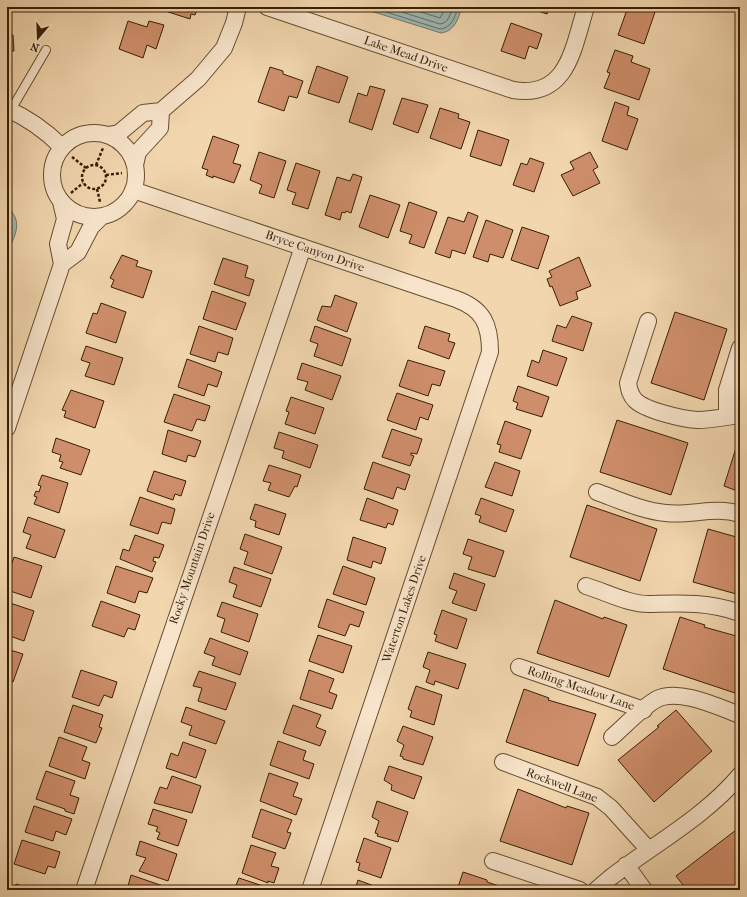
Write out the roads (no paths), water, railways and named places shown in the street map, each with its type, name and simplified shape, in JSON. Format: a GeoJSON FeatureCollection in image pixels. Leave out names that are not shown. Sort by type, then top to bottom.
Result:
{"type":"FeatureCollection","features":[{"type":"Feature","properties":{"kind":"street"},"geometry":{"type":"LineString","coordinates":[[108,135],[119,133],[143,113],[161,112],[198,79],[224,48],[234,23],[238,7]]}},
{"type":"Feature","properties":{"kind":"street","name":"Lake Mead Drive"},"geometry":{"type":"LineString","coordinates":[[267,7],[512,90],[526,92],[546,88],[556,80],[566,68],[586,7]]}},
{"type":"Feature","properties":{"kind":"street"},"geometry":{"type":"LineString","coordinates":[[9,110],[40,128],[62,147]]}},
{"type":"Feature","properties":{"kind":"street"},"geometry":{"type":"LineString","coordinates":[[61,202],[80,215],[91,217],[102,216],[118,210],[133,190],[136,178],[135,165],[138,152],[160,128],[161,112]]}},
{"type":"Feature","properties":{"kind":"street"},"geometry":{"type":"LineString","coordinates":[[7,428],[62,264],[58,244],[65,219],[61,202],[52,185],[51,175],[55,157],[68,141],[83,134],[100,133],[108,135],[120,142],[129,152],[135,165]]}},
{"type":"Feature","properties":{"kind":"street","name":"Bryce Canyon Drive"},"geometry":{"type":"LineString","coordinates":[[133,190],[468,303],[483,318],[488,326]]}},
{"type":"Feature","properties":{"kind":"street"},"geometry":{"type":"LineString","coordinates":[[62,264],[78,252],[91,227],[102,216]]}},
{"type":"Feature","properties":{"kind":"street","name":"Rocky Mountain Drive"},"geometry":{"type":"LineString","coordinates":[[84,890],[302,247]]}},
{"type":"Feature","properties":{"kind":"street"},"geometry":{"type":"LineString","coordinates":[[648,321],[628,383],[630,392],[635,400],[646,407],[685,418],[702,420],[733,416],[726,390],[740,348]]}},
{"type":"Feature","properties":{"kind":"street","name":"Waterton Lakes Drive"},"geometry":{"type":"LineString","coordinates":[[310,890],[490,352],[488,326]]}},
{"type":"Feature","properties":{"kind":"street"},"geometry":{"type":"LineString","coordinates":[[597,492],[662,513],[720,510],[740,514]]}},
{"type":"Feature","properties":{"kind":"street"},"geometry":{"type":"LineString","coordinates":[[586,586],[634,602],[651,604],[704,603],[740,613]]}},
{"type":"Feature","properties":{"kind":"street","name":"Rolling Meadow Lane"},"geometry":{"type":"LineString","coordinates":[[519,667],[644,710]]}},
{"type":"Feature","properties":{"kind":"street","name":"Rolling Meadow Lane"},"geometry":{"type":"LineString","coordinates":[[612,736],[657,700],[674,695],[682,696],[740,715]]}},
{"type":"Feature","properties":{"kind":"street","name":"Rockwell Lane"},"geometry":{"type":"LineString","coordinates":[[503,762],[598,797],[611,808],[648,849]]}},
{"type":"Feature","properties":{"kind":"street"},"geometry":{"type":"LineString","coordinates":[[596,890],[648,849],[722,796],[740,775]]}},
{"type":"Feature","properties":{"kind":"street"},"geometry":{"type":"LineString","coordinates":[[493,861],[580,890]]}},
{"type":"Feature","properties":{"kind":"street"},"geometry":{"type":"LineString","coordinates":[[626,866],[644,890]]}},
{"type":"Feature","properties":{"kind":"lane"},"geometry":{"type":"LineString","coordinates":[[9,110],[46,50]]}},
{"type":"Feature","properties":{"kind":"water"},"geometry":{"type":"Polygon","coordinates":[[[358,7],[462,7],[453,27],[446,32],[441,33],[358,7]]]}},
{"type":"Feature","properties":{"kind":"water"},"geometry":{"type":"Polygon","coordinates":[[[7,202],[15,217],[17,226],[7,251],[7,202]]]}}]}
